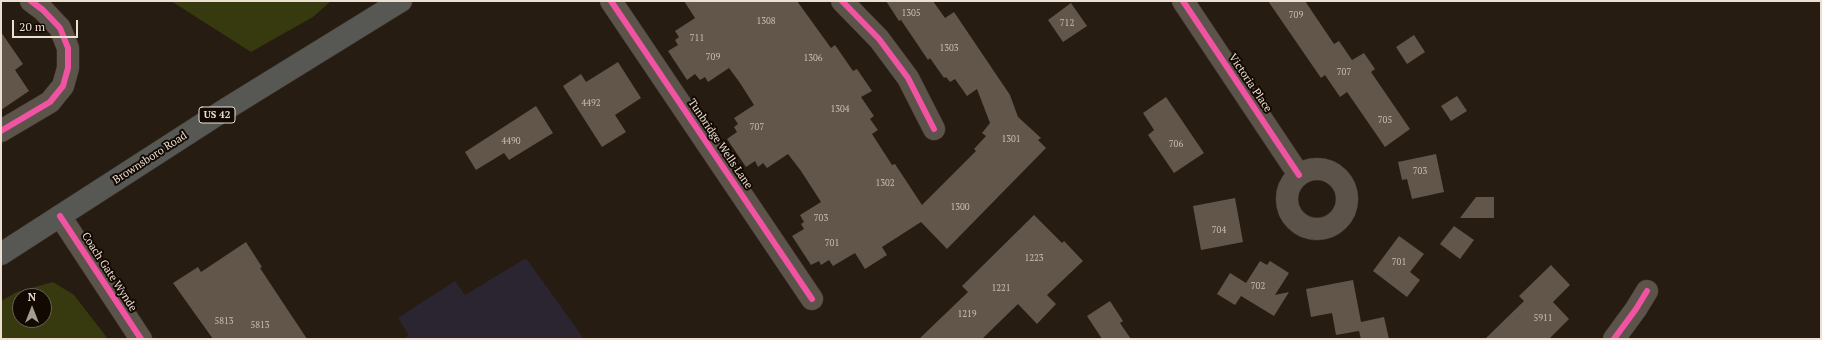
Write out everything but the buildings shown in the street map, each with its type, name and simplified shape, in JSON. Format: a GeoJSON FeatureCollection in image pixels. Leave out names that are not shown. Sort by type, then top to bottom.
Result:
{"type":"FeatureCollection","features":[{"type":"Feature","properties":{"kind":"main road","name":"Brownsboro Road"},"geometry":{"type":"LineString","coordinates":[[1,254],[226,109],[401,1]]}},
{"type":"Feature","properties":{"kind":"street"},"geometry":{"type":"LineString","coordinates":[[1,132],[50,102],[63,86],[68,68],[68,48],[60,28],[43,10],[31,1]]}},
{"type":"Feature","properties":{"kind":"street","name":"Tunbridge Wells Lane"},"geometry":{"type":"LineString","coordinates":[[611,1],[812,298]]}},
{"type":"Feature","properties":{"kind":"street"},"geometry":{"type":"LineString","coordinates":[[842,1],[879,39],[908,78],[934,129]]}},
{"type":"Feature","properties":{"kind":"street","name":"Victoria Place"},"geometry":{"type":"LineString","coordinates":[[1183,1],[1299,175]]}},
{"type":"Feature","properties":{"kind":"street","name":"Coach Gate Wynde"},"geometry":{"type":"LineString","coordinates":[[60,216],[141,339]]}},
{"type":"Feature","properties":{"kind":"street"},"geometry":{"type":"LineString","coordinates":[[1614,339],[1647,291]]}},
{"type":"Feature","properties":{"kind":"shaded area"},"geometry":{"type":"Polygon","coordinates":[[[171,1],[331,1],[313,17],[251,52],[171,1]]]}},
{"type":"Feature","properties":{"kind":"shaded area"},"geometry":{"type":"Polygon","coordinates":[[[526,258],[584,339],[403,339],[409,335],[398,318],[455,281],[465,295],[526,258]]]}},
{"type":"Feature","properties":{"kind":"shaded area"},"geometry":{"type":"Polygon","coordinates":[[[53,282],[74,295],[108,339],[1,339],[1,301],[12,295],[12,328],[52,328],[52,288],[31,288],[53,282]]]}},
{"type":"Feature","properties":{"kind":"cycle path"},"geometry":{"type":"LineString","coordinates":[[1,131],[50,102],[63,86],[68,68],[68,48],[60,28],[43,10],[31,1]]}},
{"type":"Feature","properties":{"kind":"cycle path"},"geometry":{"type":"LineString","coordinates":[[611,1],[812,299]]}},
{"type":"Feature","properties":{"kind":"cycle path"},"geometry":{"type":"LineString","coordinates":[[842,1],[879,39],[908,78],[934,129]]}},
{"type":"Feature","properties":{"kind":"cycle path"},"geometry":{"type":"LineString","coordinates":[[1183,1],[1299,175]]}},
{"type":"Feature","properties":{"kind":"cycle path"},"geometry":{"type":"LineString","coordinates":[[60,216],[141,339]]}},
{"type":"Feature","properties":{"kind":"cycle path"},"geometry":{"type":"LineString","coordinates":[[1614,339],[1647,291]]}}]}
